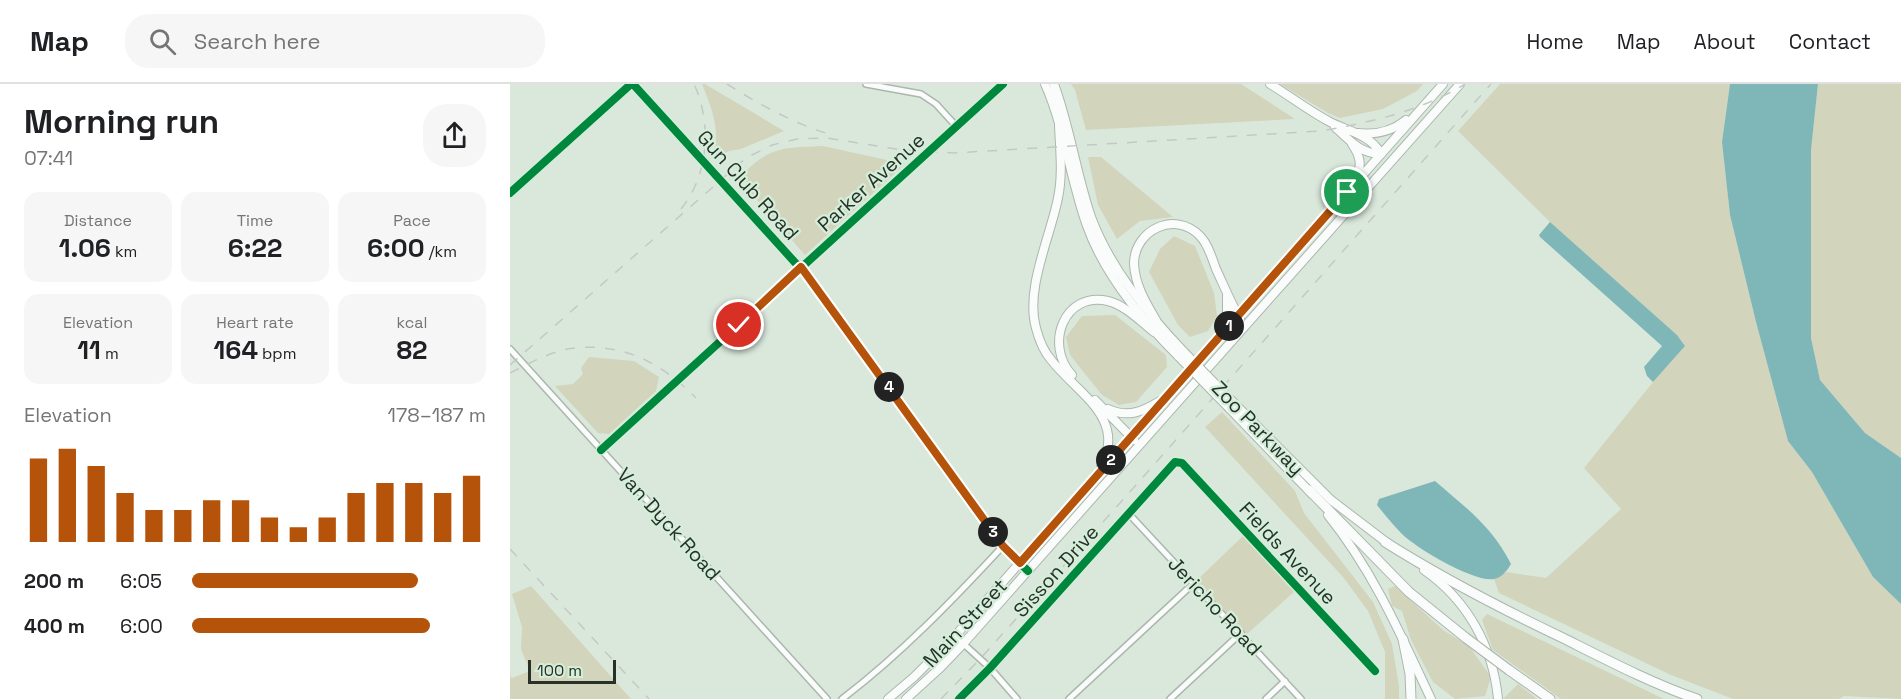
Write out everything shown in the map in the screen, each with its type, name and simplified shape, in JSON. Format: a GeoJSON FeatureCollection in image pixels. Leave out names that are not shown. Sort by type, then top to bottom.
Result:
{"type":"FeatureCollection","features":[{"type":"Feature","properties":{"kind":"highway"},"geometry":{"type":"LineString","coordinates":[[1309,490],[1409,592],[1466,638],[1550,699]]}},
{"type":"Feature","properties":{"kind":"highway"},"geometry":{"type":"LineString","coordinates":[[1385,542],[1424,566],[1527,620],[1609,661],[1697,699]]}},
{"type":"Feature","properties":{"kind":"highway"},"geometry":{"type":"LineString","coordinates":[[1403,639],[1410,674],[1411,699]]}},
{"type":"Feature","properties":{"kind":"main road"},"geometry":{"type":"LineString","coordinates":[[510,193],[632,84]]}},
{"type":"Feature","properties":{"kind":"main road","name":"Zoo Parkway"},"geometry":{"type":"LineString","coordinates":[[1045,84],[1088,228],[1114,279],[1154,332],[1182,354]]}},
{"type":"Feature","properties":{"kind":"main road","name":"Zoo Parkway"},"geometry":{"type":"LineString","coordinates":[[1054,84],[1082,187],[1099,234],[1123,278],[1182,354],[1316,486],[1348,514],[1431,575],[1452,594],[1470,615],[1488,652],[1498,699]]}},
{"type":"Feature","properties":{"kind":"main road"},"geometry":{"type":"LineString","coordinates":[[1270,84],[1330,122],[1358,133],[1373,144],[1381,154],[1380,173]]}},
{"type":"Feature","properties":{"kind":"main road","name":"Main Street"},"geometry":{"type":"LineString","coordinates":[[888,699],[955,636],[1443,84]]}},
{"type":"Feature","properties":{"kind":"main road","name":"Main Street"},"geometry":{"type":"LineString","coordinates":[[906,699],[942,667],[963,644],[1460,84]]}},
{"type":"Feature","properties":{"kind":"main road"},"geometry":{"type":"LineString","coordinates":[[1358,133],[1371,134],[1393,129],[1421,110]]}},
{"type":"Feature","properties":{"kind":"main road"},"geometry":{"type":"LineString","coordinates":[[1330,122],[1352,144],[1360,158],[1359,171],[1347,192]]}},
{"type":"Feature","properties":{"kind":"main road"},"geometry":{"type":"LineString","coordinates":[[1059,125],[1061,174],[1058,197],[1035,287],[1034,318],[1042,345],[1052,362],[1138,447]]}},
{"type":"Feature","properties":{"kind":"main road"},"geometry":{"type":"LineString","coordinates":[[1352,144],[1373,154],[1394,152],[1403,147]]}},
{"type":"Feature","properties":{"kind":"main road"},"geometry":{"type":"LineString","coordinates":[[1156,320],[1137,284],[1134,261],[1142,241],[1159,226],[1179,224],[1191,228],[1201,236],[1238,316],[1245,326]]}},
{"type":"Feature","properties":{"kind":"main road"},"geometry":{"type":"LineString","coordinates":[[1218,339],[1227,313],[1227,293]]}},
{"type":"Feature","properties":{"kind":"main road"},"geometry":{"type":"LineString","coordinates":[[1096,477],[1105,460],[1110,438],[1106,423],[1099,407],[1069,372],[1059,354],[1058,335],[1067,315],[1087,302],[1098,300],[1111,301],[1122,307],[1154,332]]}},
{"type":"Feature","properties":{"kind":"main road"},"geometry":{"type":"LineString","coordinates":[[1099,407],[1117,413],[1132,414],[1166,398]]}},
{"type":"Feature","properties":{"kind":"main road","name":"Zoo Parkway"},"geometry":{"type":"LineString","coordinates":[[1232,405],[1309,490],[1367,569],[1392,615],[1431,699]]}},
{"type":"Feature","properties":{"kind":"street","name":"Gun Club Road"},"geometry":{"type":"LineString","coordinates":[[632,84],[801,267],[1003,546],[1028,571]]}},
{"type":"Feature","properties":{"kind":"street"},"geometry":{"type":"LineString","coordinates":[[866,84],[921,94],[929,98],[956,126]]}},
{"type":"Feature","properties":{"kind":"street","name":"Parker Avenue"},"geometry":{"type":"LineString","coordinates":[[601,450],[1003,84]]}},
{"type":"Feature","properties":{"kind":"street","name":"Van Dyck Road"},"geometry":{"type":"LineString","coordinates":[[510,349],[827,699]]}},
{"type":"Feature","properties":{"kind":"street","name":"Sisson Drive"},"geometry":{"type":"LineString","coordinates":[[958,699],[990,668],[1174,462]]}},
{"type":"Feature","properties":{"kind":"street","name":"Fields Avenue"},"geometry":{"type":"LineString","coordinates":[[1174,462],[1182,463],[1375,670]]}},
{"type":"Feature","properties":{"kind":"street","name":"Jericho Road"},"geometry":{"type":"LineString","coordinates":[[1129,514],[1301,699]]}},
{"type":"Feature","properties":{"kind":"street"},"geometry":{"type":"LineString","coordinates":[[842,699],[927,625],[1003,546]]}},
{"type":"Feature","properties":{"kind":"street"},"geometry":{"type":"LineString","coordinates":[[1069,699],[1194,583]]}},
{"type":"Feature","properties":{"kind":"street"},"geometry":{"type":"LineString","coordinates":[[1170,699],[1241,633]]}},
{"type":"Feature","properties":{"kind":"street"},"geometry":{"type":"LineString","coordinates":[[955,636],[990,668],[1017,699]]}},
{"type":"Feature","properties":{"kind":"street"},"geometry":{"type":"LineString","coordinates":[[1266,699],[1285,681]]}},
{"type":"Feature","properties":{"kind":"green space"},"geometry":{"type":"Polygon","coordinates":[[[702,84],[784,131],[720,156],[715,150],[715,124],[702,84]]]}},
{"type":"Feature","properties":{"kind":"green space"},"geometry":{"type":"Polygon","coordinates":[[[1071,84],[1241,84],[1295,119],[1086,130],[1075,90],[1071,84]]]}},
{"type":"Feature","properties":{"kind":"green space"},"geometry":{"type":"Polygon","coordinates":[[[1280,84],[1423,84],[1417,91],[1383,109],[1340,118],[1280,84]]]}},
{"type":"Feature","properties":{"kind":"green space"},"geometry":{"type":"Polygon","coordinates":[[[1500,84],[1730,84],[1722,142],[1730,215],[1788,441],[1812,472],[1873,577],[1901,604],[1901,699],[1844,696],[1839,699],[1733,699],[1671,675],[1499,593],[1494,579],[1506,572],[1546,578],[1621,509],[1584,468],[1685,346],[1677,335],[1550,222],[1458,131],[1500,84]]]}},
{"type":"Feature","properties":{"kind":"green space"},"geometry":{"type":"Polygon","coordinates":[[[1818,84],[1901,84],[1901,458],[1865,433],[1820,380],[1811,338],[1811,150],[1818,84]]]}},
{"type":"Feature","properties":{"kind":"green space"},"geometry":{"type":"Polygon","coordinates":[[[823,146],[905,164],[805,255],[748,190],[745,172],[754,163],[772,152],[790,148],[823,146]]]}},
{"type":"Feature","properties":{"kind":"green space"},"geometry":{"type":"Polygon","coordinates":[[[1088,157],[1101,157],[1173,217],[1140,221],[1117,239],[1098,205],[1088,157]]]}},
{"type":"Feature","properties":{"kind":"green space"},"geometry":{"type":"Polygon","coordinates":[[[1174,236],[1195,246],[1214,293],[1217,316],[1208,331],[1190,337],[1178,325],[1149,272],[1160,249],[1174,236]]]}},
{"type":"Feature","properties":{"kind":"green space"},"geometry":{"type":"Polygon","coordinates":[[[1115,315],[1166,355],[1167,367],[1136,402],[1119,405],[1102,395],[1070,355],[1066,337],[1082,316],[1115,315]]]}},
{"type":"Feature","properties":{"kind":"green space"},"geometry":{"type":"Polygon","coordinates":[[[589,357],[634,361],[659,377],[656,391],[609,434],[598,433],[555,386],[573,384],[583,374],[581,368],[589,357]]]}},
{"type":"Feature","properties":{"kind":"green space"},"geometry":{"type":"Polygon","coordinates":[[[1222,412],[1295,491],[1304,513],[1373,602],[1392,644],[1399,699],[1385,699],[1385,652],[1368,611],[1343,577],[1205,427],[1222,412]]]}},
{"type":"Feature","properties":{"kind":"green space"},"geometry":{"type":"Polygon","coordinates":[[[1244,535],[1295,591],[1246,635],[1196,581],[1244,535]]]}},
{"type":"Feature","properties":{"kind":"green space"},"geometry":{"type":"Polygon","coordinates":[[[531,586],[631,699],[510,699],[510,676],[512,678],[530,671],[521,649],[522,627],[512,594],[531,586]]]}},
{"type":"Feature","properties":{"kind":"green space"},"geometry":{"type":"Polygon","coordinates":[[[1395,586],[1443,630],[1469,646],[1491,677],[1485,696],[1455,699],[1433,682],[1411,640],[1402,611],[1392,606],[1388,589],[1395,586]]]}},
{"type":"Feature","properties":{"kind":"green space"},"geometry":{"type":"Polygon","coordinates":[[[1487,614],[1664,699],[1561,699],[1493,650],[1482,620],[1487,614]]]}},
{"type":"Feature","properties":{"kind":"green space"},"geometry":{"type":"Polygon","coordinates":[[[1518,684],[1537,699],[1503,699],[1518,684]]]}},
{"type":"Feature","properties":{"kind":"water"},"geometry":{"type":"Polygon","coordinates":[[[1730,84],[1818,84],[1811,150],[1811,338],[1820,380],[1865,433],[1901,458],[1901,604],[1873,577],[1812,472],[1788,441],[1730,215],[1722,142],[1730,84]]]}},
{"type":"Feature","properties":{"kind":"water"},"geometry":{"type":"Polygon","coordinates":[[[1550,222],[1677,335],[1685,346],[1653,382],[1647,376],[1644,367],[1662,346],[1540,237],[1539,235],[1550,222]]]}},
{"type":"Feature","properties":{"kind":"water"},"geometry":{"type":"Polygon","coordinates":[[[1435,481],[1487,528],[1504,551],[1511,564],[1501,576],[1485,579],[1474,576],[1432,555],[1402,534],[1377,505],[1379,499],[1435,481]]]}},
{"type":"Feature","properties":{"kind":"railway"},"geometry":{"type":"LineString","coordinates":[[681,209],[697,181],[705,148],[704,115],[694,84]]}},
{"type":"Feature","properties":{"kind":"railway"},"geometry":{"type":"LineString","coordinates":[[727,84],[778,113],[832,135]]}},
{"type":"Feature","properties":{"kind":"railway"},"geometry":{"type":"LineString","coordinates":[[510,365],[746,158],[772,145],[797,139],[827,138],[902,150],[954,153],[1321,131],[1395,114],[1431,101],[1465,84]]}},
{"type":"Feature","properties":{"kind":"railway"},"geometry":{"type":"LineString","coordinates":[[941,699],[980,659],[1120,503],[1491,84]]}},
{"type":"Feature","properties":{"kind":"railway"},"geometry":{"type":"LineString","coordinates":[[510,373],[558,351],[593,347],[611,349],[642,358],[656,366],[696,398]]}},
{"type":"Feature","properties":{"kind":"railway"},"geometry":{"type":"LineString","coordinates":[[510,549],[649,699]]}},
{"type":"Feature","properties":{"kind":"cycle path"},"geometry":{"type":"LineString","coordinates":[[510,193],[631,84]]}},
{"type":"Feature","properties":{"kind":"cycle path"},"geometry":{"type":"LineString","coordinates":[[633,84],[810,279],[1003,546],[1028,571]]}},
{"type":"Feature","properties":{"kind":"cycle path"},"geometry":{"type":"LineString","coordinates":[[601,450],[1003,84]]}},
{"type":"Feature","properties":{"kind":"cycle path"},"geometry":{"type":"LineString","coordinates":[[959,699],[990,668],[1175,462],[1182,463],[1375,671]]}},
{"type":"Feature","properties":{"kind":"route"},"geometry":{"type":"LineString","coordinates":[[739,325],[801,267],[1003,546],[1020,563],[1347,192]]}}]}
